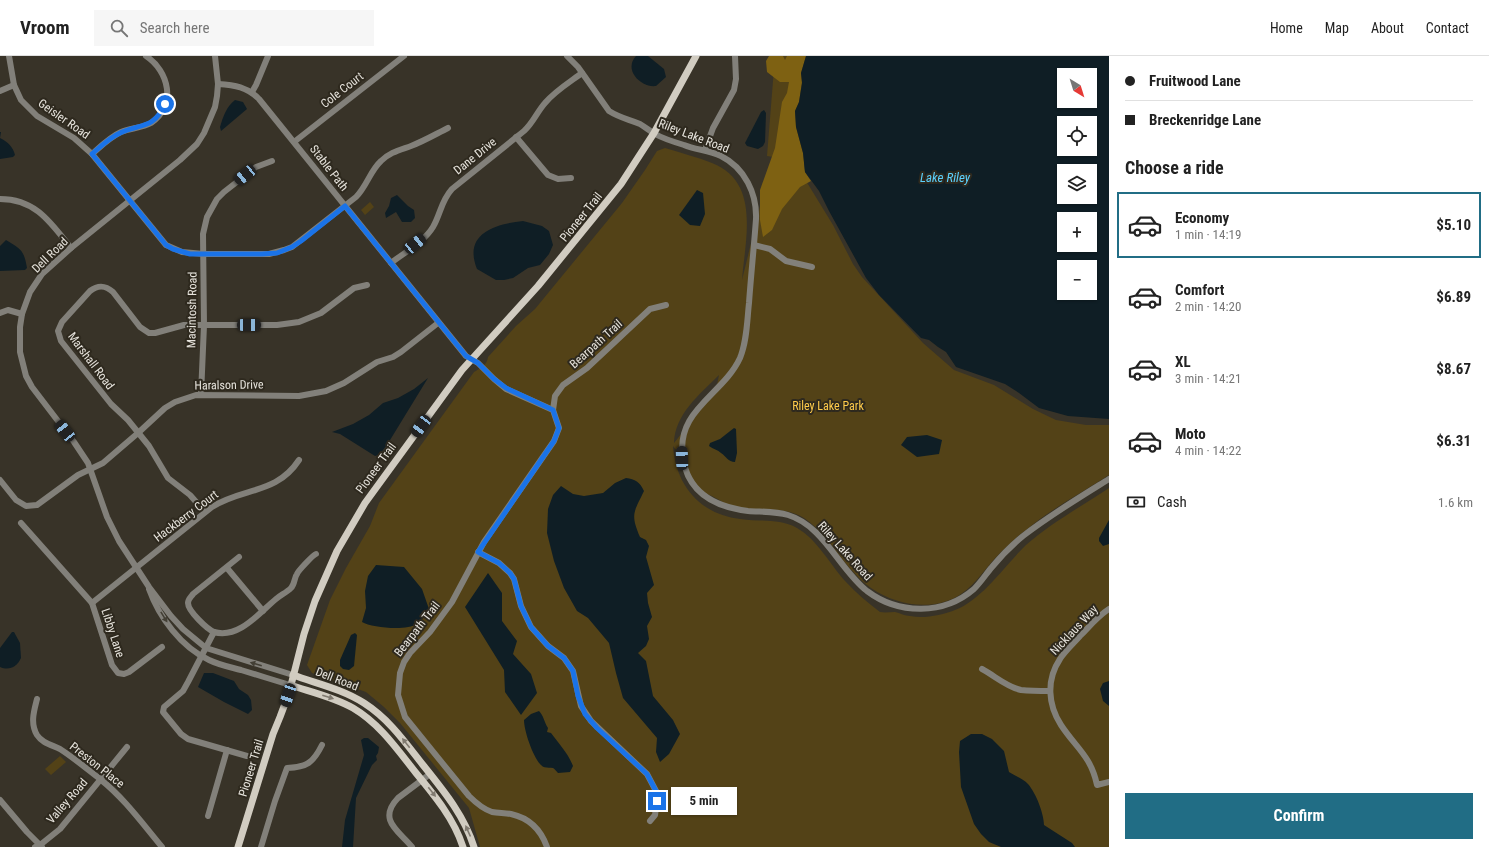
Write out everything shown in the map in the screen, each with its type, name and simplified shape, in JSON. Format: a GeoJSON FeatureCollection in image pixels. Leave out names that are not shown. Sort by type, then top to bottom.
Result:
{"type":"FeatureCollection","features":[{"type":"Feature","properties":{"kind":"main road","name":"Pioneer Trail"},"geometry":{"type":"LineString","coordinates":[[238,847],[273,734],[280,718],[315,601],[325,576],[350,526],[381,480],[471,359],[552,270],[621,184],[654,134],[696,56]]}},
{"type":"Feature","properties":{"kind":"main road","name":"Dell Road"},"geometry":{"type":"LineString","coordinates":[[293,675],[346,693],[370,706],[391,725],[455,807],[468,830],[474,847]]}},
{"type":"Feature","properties":{"kind":"main road","name":"Dell Road"},"geometry":{"type":"LineString","coordinates":[[290,685],[333,698],[346,704],[378,726],[448,814],[459,835],[463,847]]}},
{"type":"Feature","properties":{"kind":"street","name":"Geisler Road"},"geometry":{"type":"LineString","coordinates":[[9,56],[14,85],[21,100],[37,116],[74,138],[92,154],[166,245],[182,252],[204,254],[270,254],[284,250],[301,241],[361,192],[376,166],[388,155],[412,146],[448,128]]}},
{"type":"Feature","properties":{"kind":"street"},"geometry":{"type":"LineString","coordinates":[[92,154],[115,135],[144,126],[157,118],[162,112],[167,96],[166,80],[158,66],[146,56]]}},
{"type":"Feature","properties":{"kind":"street","name":"Dell Road"},"geometry":{"type":"LineString","coordinates":[[215,56],[218,84],[215,107],[197,144],[180,160],[71,248],[36,282],[30,292],[22,314],[20,327],[20,352],[26,376],[39,397],[74,442],[90,469],[112,528],[148,587],[183,629],[206,648],[293,675]]}},
{"type":"Feature","properties":{"kind":"street"},"geometry":{"type":"LineString","coordinates":[[252,92],[268,56]]}},
{"type":"Feature","properties":{"kind":"street","name":"Cole Court"},"geometry":{"type":"LineString","coordinates":[[294,142],[404,56]]}},
{"type":"Feature","properties":{"kind":"street","name":"Riley Lake Road"},"geometry":{"type":"LineString","coordinates":[[567,56],[582,73],[610,111],[624,120],[641,125],[654,134],[686,146],[705,150],[722,156],[734,165],[751,188],[756,209],[754,245],[746,332],[741,355],[729,376],[693,413],[687,424],[682,446],[682,458],[686,468],[697,489],[705,497],[726,507],[749,511],[780,513],[795,517],[813,530],[855,579],[875,597],[900,607],[926,609],[952,603],[963,596],[974,588],[1003,555],[1022,537],[1109,479]]}},
{"type":"Feature","properties":{"kind":"street"},"geometry":{"type":"LineString","coordinates":[[705,150],[713,128],[734,90],[736,79],[735,56]]}},
{"type":"Feature","properties":{"kind":"street","name":"Dane Drive"},"geometry":{"type":"LineString","coordinates":[[391,263],[430,231],[436,220],[444,198],[452,188],[529,126],[549,98],[582,73]]}},
{"type":"Feature","properties":{"kind":"street","name":"Stable Path"},"geometry":{"type":"LineString","coordinates":[[218,84],[240,86],[252,92],[260,99],[438,323],[466,356],[471,359]]}},
{"type":"Feature","properties":{"kind":"street"},"geometry":{"type":"LineString","coordinates":[[0,91],[14,85]]}},
{"type":"Feature","properties":{"kind":"street"},"geometry":{"type":"LineString","coordinates":[[516,137],[548,175],[558,179],[571,178]]}},
{"type":"Feature","properties":{"kind":"street","name":"Macintosh Road"},"geometry":{"type":"LineString","coordinates":[[201,395],[204,325],[204,226],[207,217],[217,199],[256,167],[272,161]]}},
{"type":"Feature","properties":{"kind":"street"},"geometry":{"type":"LineString","coordinates":[[0,199],[19,201],[38,210],[71,248]]}},
{"type":"Feature","properties":{"kind":"street"},"geometry":{"type":"LineString","coordinates":[[754,245],[770,249],[786,262],[812,266]]}},
{"type":"Feature","properties":{"kind":"street","name":"Marshall Road"},"geometry":{"type":"LineString","coordinates":[[205,512],[190,495],[168,478],[149,446],[128,420],[111,404],[61,341],[58,331],[59,326],[90,291],[95,287],[102,286],[113,292],[140,327],[149,333],[155,333],[184,325],[277,325],[299,322],[321,313],[354,288],[367,285]]}},
{"type":"Feature","properties":{"kind":"street","name":"Bearpath Trail"},"geometry":{"type":"LineString","coordinates":[[547,847],[543,837],[531,823],[513,815],[494,812],[476,803],[411,726],[401,706],[398,695],[400,673],[404,662],[410,653],[430,632],[441,617],[478,552],[554,441],[559,428],[553,410],[555,396],[563,385],[587,368],[650,309],[666,305]]}},
{"type":"Feature","properties":{"kind":"street"},"geometry":{"type":"LineString","coordinates":[[0,312],[8,310],[22,314]]}},
{"type":"Feature","properties":{"kind":"street","name":"Haralson Drive"},"geometry":{"type":"LineString","coordinates":[[0,480],[16,500],[26,506],[32,506],[43,502],[72,479],[103,463],[165,408],[175,402],[201,395],[299,396],[326,391],[344,384],[372,365],[393,357],[438,323]]}},
{"type":"Feature","properties":{"kind":"street"},"geometry":{"type":"LineString","coordinates":[[471,359],[478,363],[494,379],[506,388],[553,410]]}},
{"type":"Feature","properties":{"kind":"street","name":"Hackberry Court"},"geometry":{"type":"LineString","coordinates":[[92,603],[205,512],[225,499],[268,486],[287,474],[299,460]]}},
{"type":"Feature","properties":{"kind":"street","name":"Libby Lane"},"geometry":{"type":"LineString","coordinates":[[21,524],[92,603],[108,656],[112,666],[118,673],[124,674],[129,672],[162,647]]}},
{"type":"Feature","properties":{"kind":"street"},"geometry":{"type":"LineString","coordinates":[[478,552],[499,563],[510,573],[514,579],[521,606],[531,627],[548,646],[564,658],[573,671],[581,706],[591,721],[647,774],[656,791],[657,801],[655,815],[650,822]]}},
{"type":"Feature","properties":{"kind":"street"},"geometry":{"type":"LineString","coordinates":[[239,557],[189,598],[189,608],[205,626],[214,632],[222,634],[232,632],[254,620],[291,588],[299,571],[311,557],[316,554]]}},
{"type":"Feature","properties":{"kind":"street"},"geometry":{"type":"LineString","coordinates":[[227,568],[263,611]]}},
{"type":"Feature","properties":{"kind":"street","name":"Dell Road"},"geometry":{"type":"LineString","coordinates":[[148,587],[152,598],[173,631],[201,656],[218,664],[290,685]]}},
{"type":"Feature","properties":{"kind":"street","name":"Nicklaus Way"},"geometry":{"type":"LineString","coordinates":[[1109,609],[1098,618],[1060,659],[1051,678],[1050,691],[1052,708],[1062,726],[1091,765],[1097,785],[1109,782]]}},
{"type":"Feature","properties":{"kind":"street"},"geometry":{"type":"LineString","coordinates":[[214,632],[182,691],[164,707],[163,712],[181,734],[188,739],[247,756]]}},
{"type":"Feature","properties":{"kind":"street"},"geometry":{"type":"LineString","coordinates":[[982,669],[1000,681],[1018,688],[1031,691],[1050,691]]}},
{"type":"Feature","properties":{"kind":"street","name":"Preston Place"},"geometry":{"type":"LineString","coordinates":[[37,699],[33,723],[38,736],[43,741],[60,749],[100,779],[121,798],[162,847]]}},
{"type":"Feature","properties":{"kind":"street"},"geometry":{"type":"LineString","coordinates":[[261,847],[287,768],[300,767],[309,763],[316,756],[322,745]]}},
{"type":"Feature","properties":{"kind":"street","name":"Valley Road"},"geometry":{"type":"LineString","coordinates":[[39,846],[60,829],[127,747]]}},
{"type":"Feature","properties":{"kind":"street"},"geometry":{"type":"LineString","coordinates":[[208,816],[227,750]]}},
{"type":"Feature","properties":{"kind":"street"},"geometry":{"type":"LineString","coordinates":[[412,847],[393,828],[390,809],[398,798],[430,774]]}},
{"type":"Feature","properties":{"kind":"street"},"geometry":{"type":"LineString","coordinates":[[0,800],[39,846]]}},
{"type":"Feature","properties":{"kind":"green space"},"geometry":{"type":"Polygon","coordinates":[[[775,56],[812,56],[804,162],[767,156],[775,56]]]}},
{"type":"Feature","properties":{"kind":"green space","name":"Riley Lake Park"},"geometry":{"type":"Polygon","coordinates":[[[665,148],[712,163],[727,172],[738,184],[744,198],[747,230],[742,280],[768,174],[803,176],[833,225],[853,264],[862,277],[923,343],[954,370],[994,385],[1033,409],[1056,420],[1086,425],[1109,425],[1109,475],[1036,522],[1008,545],[967,590],[950,600],[928,605],[904,603],[881,594],[871,588],[853,572],[814,525],[796,514],[780,510],[739,509],[729,506],[712,496],[699,491],[693,483],[680,455],[673,446],[679,474],[693,496],[702,504],[713,511],[726,516],[747,520],[783,523],[797,528],[818,546],[850,586],[862,598],[880,612],[895,612],[906,616],[915,617],[939,615],[965,605],[984,590],[1026,545],[1056,522],[1109,488],[1109,847],[480,847],[469,808],[400,723],[366,692],[312,673],[307,665],[330,600],[370,526],[379,503],[474,372],[483,366],[488,357],[516,326],[535,309],[622,203],[657,151],[665,148]],[[719,375],[696,398],[683,414],[675,433],[674,443],[716,390],[719,375]]]}},
{"type":"Feature","properties":{"kind":"green space"},"geometry":{"type":"Polygon","coordinates":[[[370,202],[374,207],[365,215],[361,210],[370,202]]]}},
{"type":"Feature","properties":{"kind":"green space"},"geometry":{"type":"Polygon","coordinates":[[[60,756],[66,762],[51,775],[45,769],[60,756]]]}},
{"type":"Feature","properties":{"kind":"shaded area"},"geometry":{"type":"Polygon","coordinates":[[[769,56],[783,56],[785,60],[787,56],[806,56],[801,73],[802,82],[799,102],[795,111],[796,127],[803,153],[805,172],[811,181],[800,187],[782,209],[772,230],[763,237],[760,220],[760,190],[775,148],[782,102],[787,93],[789,82],[780,82],[767,72],[766,61],[769,56]]]}},
{"type":"Feature","properties":{"kind":"water"},"geometry":{"type":"Polygon","coordinates":[[[636,56],[648,56],[664,69],[666,77],[656,86],[650,86],[640,81],[633,72],[632,67],[636,56]]]}},
{"type":"Feature","properties":{"kind":"water","name":"Lake Riley"},"geometry":{"type":"Polygon","coordinates":[[[806,56],[1109,56],[1109,419],[1068,416],[1039,408],[1005,384],[956,367],[946,352],[929,340],[921,338],[879,295],[866,278],[819,191],[805,172],[803,153],[796,127],[795,111],[799,102],[802,83],[801,73],[806,56]]]}},
{"type":"Feature","properties":{"kind":"water"},"geometry":{"type":"Polygon","coordinates":[[[235,100],[243,102],[247,109],[221,131],[220,127],[225,112],[235,100]]]}},
{"type":"Feature","properties":{"kind":"water"},"geometry":{"type":"Polygon","coordinates":[[[764,110],[766,113],[765,142],[763,146],[758,149],[747,146],[745,143],[761,112],[764,110]]]}},
{"type":"Feature","properties":{"kind":"water"},"geometry":{"type":"Polygon","coordinates":[[[0,138],[11,147],[15,155],[13,157],[0,159],[0,138]]]}},
{"type":"Feature","properties":{"kind":"water"},"geometry":{"type":"Polygon","coordinates":[[[697,190],[703,193],[705,214],[700,226],[690,225],[679,215],[697,190]]]}},
{"type":"Feature","properties":{"kind":"water"},"geometry":{"type":"Polygon","coordinates":[[[397,195],[414,210],[415,218],[411,222],[402,222],[396,212],[386,218],[385,213],[391,198],[397,195]]]}},
{"type":"Feature","properties":{"kind":"water"},"geometry":{"type":"Polygon","coordinates":[[[523,221],[542,226],[549,231],[553,245],[549,254],[540,265],[528,268],[513,278],[504,280],[496,280],[477,269],[474,257],[474,247],[478,239],[492,228],[512,222],[523,221]]]}},
{"type":"Feature","properties":{"kind":"water"},"geometry":{"type":"Polygon","coordinates":[[[6,240],[18,248],[25,257],[27,268],[25,270],[0,271],[0,246],[6,240]]]}},
{"type":"Feature","properties":{"kind":"water"},"geometry":{"type":"Polygon","coordinates":[[[428,378],[387,445],[379,455],[375,456],[340,434],[332,432],[353,424],[369,415],[383,403],[398,398],[414,389],[428,378]]]}},
{"type":"Feature","properties":{"kind":"water"},"geometry":{"type":"Polygon","coordinates":[[[734,428],[736,429],[737,453],[735,462],[733,462],[709,446],[710,443],[720,439],[734,428]]]}},
{"type":"Feature","properties":{"kind":"water"},"geometry":{"type":"Polygon","coordinates":[[[927,435],[942,440],[939,454],[917,457],[901,445],[907,437],[927,435]]]}},
{"type":"Feature","properties":{"kind":"water"},"geometry":{"type":"Polygon","coordinates":[[[626,478],[637,482],[641,485],[644,491],[634,513],[634,518],[640,537],[646,540],[649,546],[646,557],[654,585],[647,593],[652,617],[647,626],[649,639],[646,646],[638,653],[646,661],[653,696],[673,720],[680,734],[669,754],[660,762],[656,752],[657,738],[623,698],[609,643],[588,618],[577,611],[564,588],[554,561],[547,533],[548,509],[553,495],[561,486],[573,494],[584,496],[603,493],[615,483],[626,478]]]}},
{"type":"Feature","properties":{"kind":"water"},"geometry":{"type":"Polygon","coordinates":[[[1109,520],[1109,544],[1103,546],[1099,541],[1099,538],[1109,520]]]}},
{"type":"Feature","properties":{"kind":"water"},"geometry":{"type":"Polygon","coordinates":[[[376,565],[404,567],[422,589],[429,609],[419,623],[412,626],[390,628],[373,626],[362,622],[366,608],[365,591],[368,576],[376,565]]]}},
{"type":"Feature","properties":{"kind":"water"},"geometry":{"type":"Polygon","coordinates":[[[488,573],[502,593],[502,621],[517,641],[513,654],[531,674],[537,693],[521,715],[505,692],[504,670],[465,607],[488,573]]]}},
{"type":"Feature","properties":{"kind":"water"},"geometry":{"type":"Polygon","coordinates":[[[12,632],[14,632],[20,643],[21,658],[15,666],[7,669],[0,667],[0,648],[12,632]]]}},
{"type":"Feature","properties":{"kind":"water"},"geometry":{"type":"Polygon","coordinates":[[[355,633],[357,635],[354,666],[349,670],[343,669],[340,666],[340,660],[351,635],[355,633]]]}},
{"type":"Feature","properties":{"kind":"water"},"geometry":{"type":"Polygon","coordinates":[[[204,673],[213,673],[234,681],[239,689],[248,695],[251,700],[252,710],[248,714],[198,687],[204,673]]]}},
{"type":"Feature","properties":{"kind":"water"},"geometry":{"type":"Polygon","coordinates":[[[1109,681],[1109,706],[1103,701],[1100,689],[1103,683],[1109,681]]]}},
{"type":"Feature","properties":{"kind":"water"},"geometry":{"type":"Polygon","coordinates":[[[539,711],[548,728],[547,732],[551,733],[571,761],[573,766],[570,772],[558,773],[553,768],[544,767],[535,756],[527,737],[524,720],[531,714],[539,711]]]}},
{"type":"Feature","properties":{"kind":"water"},"geometry":{"type":"Polygon","coordinates":[[[971,734],[982,734],[992,739],[1004,751],[1009,772],[1026,782],[1037,798],[1044,820],[1044,825],[1072,843],[1075,847],[1001,847],[989,842],[981,834],[974,824],[961,787],[959,752],[960,741],[971,734]]]}},
{"type":"Feature","properties":{"kind":"water"},"geometry":{"type":"Polygon","coordinates":[[[368,738],[379,747],[376,756],[377,760],[372,765],[356,798],[353,847],[342,847],[345,820],[364,755],[361,740],[368,738]]]}},
{"type":"Feature","properties":{"kind":"route"},"geometry":{"type":"LineString","coordinates":[[165,104],[162,112],[157,118],[144,126],[115,135],[92,154],[166,245],[173,249],[190,254],[277,253],[292,247],[301,241],[345,206],[466,356],[478,363],[494,379],[506,388],[553,410],[559,428],[554,441],[478,552],[499,563],[510,573],[514,579],[521,606],[531,627],[548,646],[564,658],[573,671],[576,679],[578,696],[585,714],[597,728],[647,774],[656,791],[657,801]]}}]}
